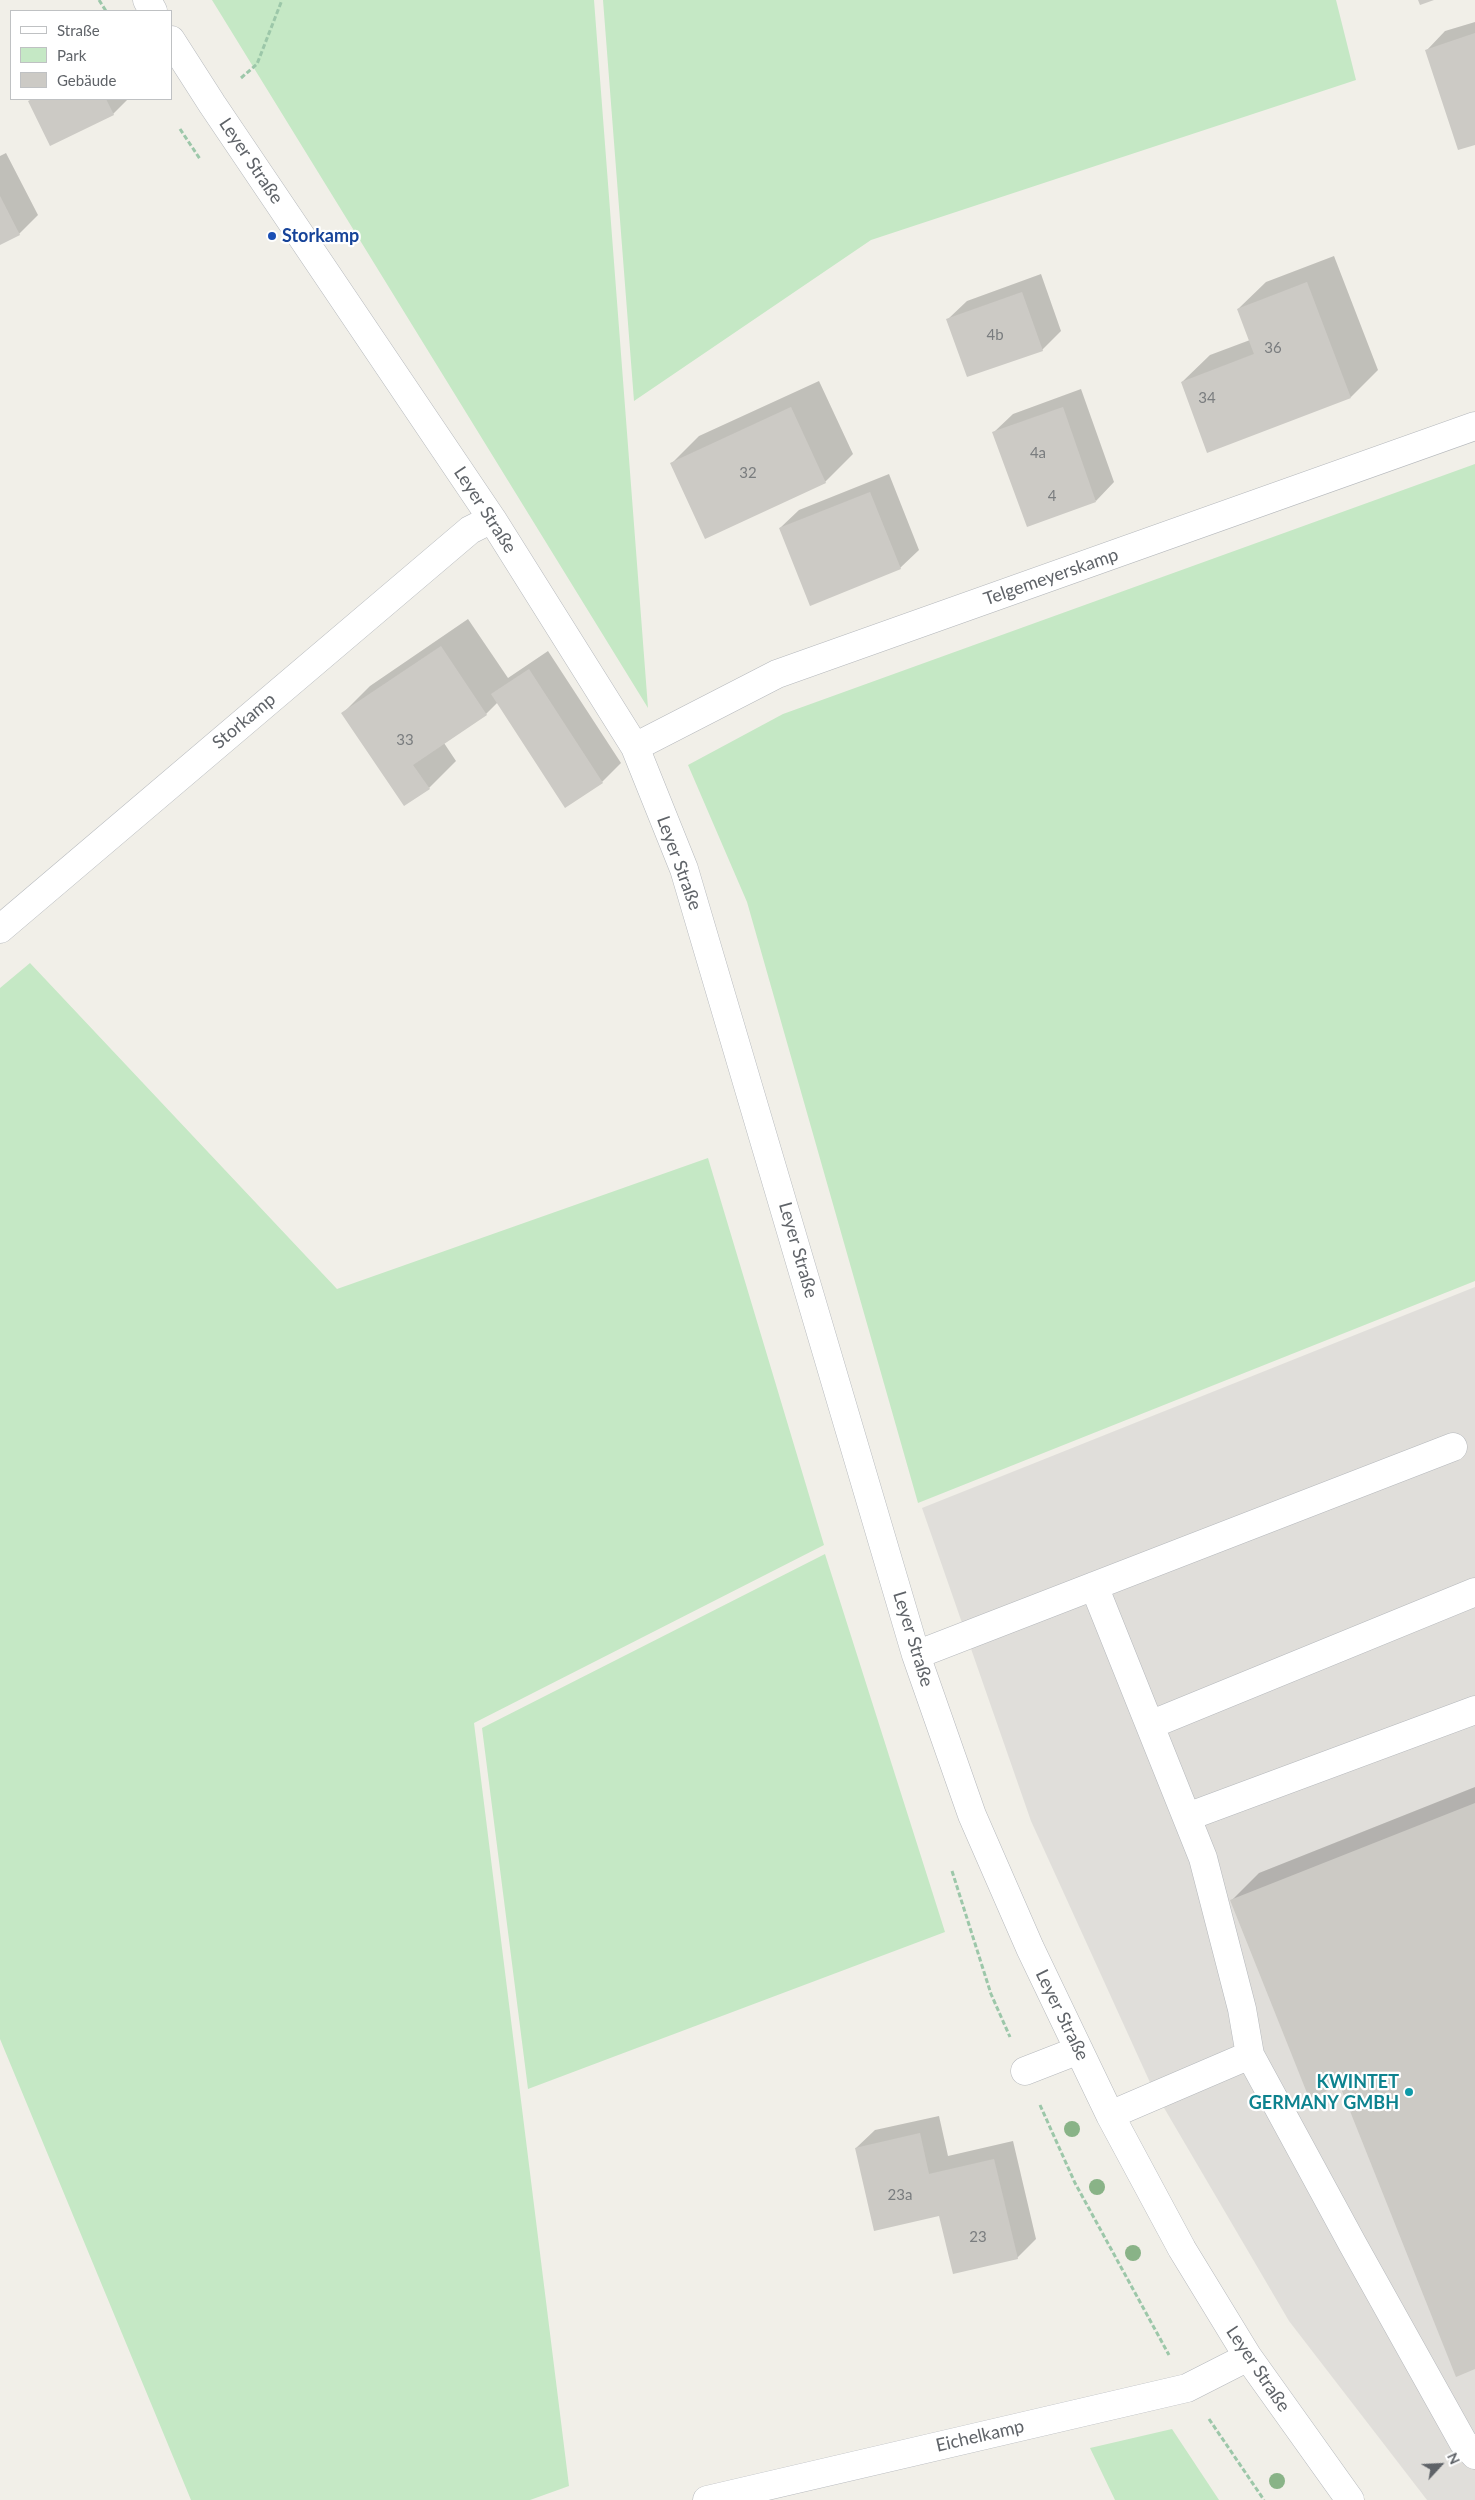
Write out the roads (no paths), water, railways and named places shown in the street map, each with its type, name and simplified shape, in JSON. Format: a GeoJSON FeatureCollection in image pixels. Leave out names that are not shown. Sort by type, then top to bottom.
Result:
{"type":"FeatureCollection","features":[{"type":"Feature","properties":{"kind":"street","name":"Leyer Straße"},"geometry":{"type":"LineString","coordinates":[[172,42],[212,104],[492,519],[635,747],[684,869],[916,1655],[972,1815],[1030,1948],[1079,2050],[1110,2114],[1182,2249],[1248,2357],[1350,2500]]}},
{"type":"Feature","properties":{"kind":"street","name":"Telgemeyerskamp"},"geometry":{"type":"LineString","coordinates":[[635,747],[777,674],[1475,426]]}},
{"type":"Feature","properties":{"kind":"street","name":"Storkamp"},"geometry":{"type":"LineString","coordinates":[[0,929],[470,530],[492,519]]}},
{"type":"Feature","properties":{"kind":"street"},"geometry":{"type":"LineString","coordinates":[[916,1655],[1453,1447]]}},
{"type":"Feature","properties":{"kind":"street"},"geometry":{"type":"LineString","coordinates":[[1094,1586],[1203,1858],[1242,2009],[1250,2055],[1463,2442],[1475,2455]]}},
{"type":"Feature","properties":{"kind":"street"},"geometry":{"type":"LineString","coordinates":[[1150,1725],[1475,1592]]}},
{"type":"Feature","properties":{"kind":"street"},"geometry":{"type":"LineString","coordinates":[[1187,1817],[1475,1710]]}},
{"type":"Feature","properties":{"kind":"street"},"geometry":{"type":"LineString","coordinates":[[1025,2071],[1079,2050]]}},
{"type":"Feature","properties":{"kind":"street"},"geometry":{"type":"LineString","coordinates":[[1110,2114],[1250,2055]]}},
{"type":"Feature","properties":{"kind":"street","name":"Eichelkamp"},"geometry":{"type":"LineString","coordinates":[[707,2500],[1187,2388],[1248,2357]]}},
{"type":"Feature","properties":{"kind":"place","name":"Storkamp"},"geometry":{"type":"Point","coordinates":[272,236]}},
{"type":"Feature","properties":{"kind":"place","name":"KWINTET GERMANY GMBH"},"geometry":{"type":"Point","coordinates":[1409,2092]}}]}
